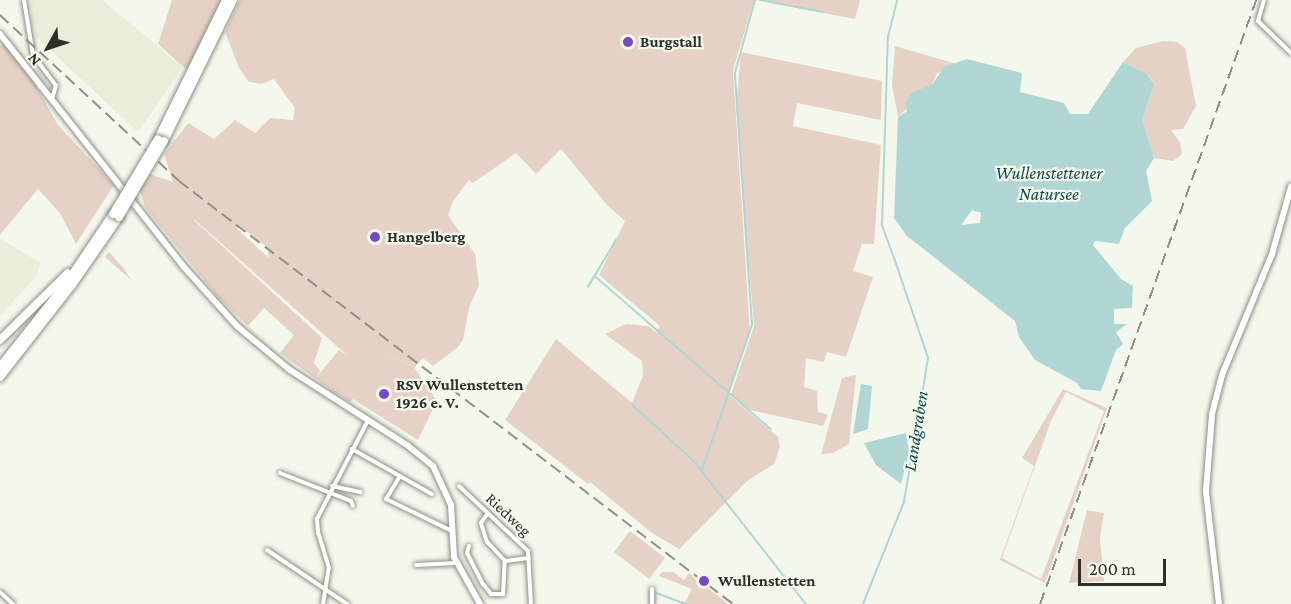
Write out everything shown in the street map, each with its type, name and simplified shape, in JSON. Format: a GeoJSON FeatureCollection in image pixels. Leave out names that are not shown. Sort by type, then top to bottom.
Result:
{"type":"FeatureCollection","features":[{"type":"Feature","properties":{"kind":"highway"},"geometry":{"type":"LineString","coordinates":[[161,140],[226,0]]}},
{"type":"Feature","properties":{"kind":"highway"},"geometry":{"type":"LineString","coordinates":[[0,377],[72,285],[116,215],[161,140],[233,0]]}},
{"type":"Feature","properties":{"kind":"highway"},"geometry":{"type":"LineString","coordinates":[[0,340],[53,290],[116,215]]}},
{"type":"Feature","properties":{"kind":"highway"},"geometry":{"type":"LineString","coordinates":[[0,367],[98,237]]}},
{"type":"Feature","properties":{"kind":"main road"},"geometry":{"type":"LineString","coordinates":[[0,34],[220,308],[276,359],[433,466],[447,490],[456,563],[480,604]]}},
{"type":"Feature","properties":{"kind":"main road"},"geometry":{"type":"LineString","coordinates":[[1220,604],[1206,491],[1212,414],[1222,375],[1272,254],[1291,188]]}},
{"type":"Feature","properties":{"kind":"street"},"geometry":{"type":"LineString","coordinates":[[24,0],[33,55],[56,85],[52,99]]}},
{"type":"Feature","properties":{"kind":"street"},"geometry":{"type":"LineString","coordinates":[[1264,0],[1258,21],[1291,53]]}},
{"type":"Feature","properties":{"kind":"street"},"geometry":{"type":"LineString","coordinates":[[322,604],[327,591],[329,568],[316,527],[327,494],[368,420]]}},
{"type":"Feature","properties":{"kind":"street"},"geometry":{"type":"LineString","coordinates":[[352,449],[432,494]]}},
{"type":"Feature","properties":{"kind":"street"},"geometry":{"type":"LineString","coordinates":[[280,473],[352,503]]}},
{"type":"Feature","properties":{"kind":"street"},"geometry":{"type":"LineString","coordinates":[[399,476],[386,499],[453,531]]}},
{"type":"Feature","properties":{"kind":"street"},"geometry":{"type":"LineString","coordinates":[[332,486],[360,492]]}},
{"type":"Feature","properties":{"kind":"street","name":"Riedweg"},"geometry":{"type":"LineString","coordinates":[[459,486],[524,547],[529,558],[531,604]]}},
{"type":"Feature","properties":{"kind":"street"},"geometry":{"type":"LineString","coordinates":[[469,546],[472,566],[491,594],[504,591],[505,561],[488,542],[481,523],[488,513]]}},
{"type":"Feature","properties":{"kind":"street"},"geometry":{"type":"LineString","coordinates":[[267,550],[347,604]]}},
{"type":"Feature","properties":{"kind":"street"},"geometry":{"type":"LineString","coordinates":[[505,561],[529,558]]}},
{"type":"Feature","properties":{"kind":"street"},"geometry":{"type":"LineString","coordinates":[[416,565],[456,563]]}},
{"type":"Feature","properties":{"kind":"street"},"geometry":{"type":"LineString","coordinates":[[652,589],[652,604]]}},
{"type":"Feature","properties":{"kind":"street"},"geometry":{"type":"LineString","coordinates":[[0,592],[13,604]]}},
{"type":"Feature","properties":{"kind":"shaded area"},"geometry":{"type":"Polygon","coordinates":[[[29,0],[102,0],[183,67],[138,132],[35,36],[29,0]]]}},
{"type":"Feature","properties":{"kind":"shaded area"},"geometry":{"type":"Polygon","coordinates":[[[172,0],[223,0],[190,73],[158,44],[172,0]]]}},
{"type":"Feature","properties":{"kind":"shaded area"},"geometry":{"type":"Polygon","coordinates":[[[240,0],[754,0],[733,70],[750,333],[728,394],[778,437],[780,447],[774,464],[747,481],[679,549],[652,533],[590,482],[588,484],[505,420],[556,339],[632,403],[643,375],[642,361],[605,334],[626,324],[648,326],[656,332],[660,326],[599,275],[625,221],[607,205],[561,149],[536,174],[516,153],[473,183],[469,180],[453,201],[448,215],[475,254],[479,285],[469,308],[463,340],[457,348],[433,366],[423,358],[415,367],[384,353],[414,367],[437,401],[418,440],[353,399],[350,402],[334,392],[280,353],[294,335],[264,308],[248,326],[217,296],[145,207],[140,190],[150,174],[173,182],[164,154],[188,123],[214,139],[235,120],[255,133],[270,118],[293,120],[295,108],[274,79],[261,84],[249,82],[239,68],[225,32],[240,0]],[[195,220],[322,338],[314,363],[320,371],[316,378],[339,350],[348,356],[195,220]],[[240,226],[237,229],[269,258],[267,247],[240,226]]]}},
{"type":"Feature","properties":{"kind":"shaded area"},"geometry":{"type":"Polygon","coordinates":[[[756,0],[860,0],[855,19],[756,0]]]}},
{"type":"Feature","properties":{"kind":"shaded area"},"geometry":{"type":"Polygon","coordinates":[[[5,41],[38,82],[37,88],[58,125],[114,185],[76,244],[60,213],[38,189],[0,235],[0,46],[5,41]]]}},
{"type":"Feature","properties":{"kind":"shaded area"},"geometry":{"type":"Polygon","coordinates":[[[1163,41],[1177,42],[1185,48],[1196,106],[1183,129],[1171,130],[1180,142],[1182,154],[1173,161],[1154,158],[1146,138],[1142,121],[1154,83],[1146,73],[1123,62],[1136,48],[1163,41]]]}},
{"type":"Feature","properties":{"kind":"shaded area"},"geometry":{"type":"Polygon","coordinates":[[[895,46],[960,65],[937,73],[932,85],[898,117],[892,85],[895,46]]]}},
{"type":"Feature","properties":{"kind":"shaded area"},"geometry":{"type":"Polygon","coordinates":[[[741,52],[882,81],[881,120],[797,103],[793,126],[881,145],[874,244],[862,244],[853,271],[873,277],[846,357],[827,352],[824,362],[806,358],[804,387],[817,391],[818,412],[828,415],[823,426],[750,410],[731,394],[754,326],[736,106],[741,52]]]}},
{"type":"Feature","properties":{"kind":"shaded area"},"geometry":{"type":"Polygon","coordinates":[[[0,239],[41,263],[35,278],[0,316],[0,239]]]}},
{"type":"Feature","properties":{"kind":"shaded area"},"geometry":{"type":"Polygon","coordinates":[[[109,252],[125,270],[131,280],[105,257],[109,252]]]}},
{"type":"Feature","properties":{"kind":"shaded area"},"geometry":{"type":"Polygon","coordinates":[[[856,375],[849,444],[833,453],[821,454],[842,378],[856,375]]]}},
{"type":"Feature","properties":{"kind":"shaded area"},"geometry":{"type":"Polygon","coordinates":[[[1063,389],[1107,408],[1045,583],[1000,560],[1034,466],[1022,458],[1063,389]],[[1066,392],[1051,421],[1002,558],[1041,579],[1104,411],[1066,392]]]}},
{"type":"Feature","properties":{"kind":"shaded area"},"geometry":{"type":"Polygon","coordinates":[[[1087,510],[1104,513],[1100,538],[1104,581],[1069,583],[1087,510]]]}},
{"type":"Feature","properties":{"kind":"shaded area"},"geometry":{"type":"Polygon","coordinates":[[[630,531],[665,558],[649,579],[614,552],[630,531]]]}},
{"type":"Feature","properties":{"kind":"shaded area"},"geometry":{"type":"Polygon","coordinates":[[[662,572],[673,572],[684,580],[689,573],[728,604],[684,604],[692,589],[659,576],[662,572]]]}},
{"type":"Feature","properties":{"kind":"water","name":"Wullenstettener Natursee"},"geometry":{"type":"Polygon","coordinates":[[[967,59],[1022,73],[1020,92],[1064,103],[1070,114],[1088,114],[1123,62],[1146,73],[1154,84],[1142,121],[1154,158],[1146,171],[1152,201],[1125,228],[1119,244],[1095,241],[1093,245],[1121,279],[1133,286],[1132,308],[1114,309],[1114,324],[1127,324],[1116,332],[1123,344],[1116,350],[1101,391],[1081,389],[1077,383],[1035,360],[1019,337],[1015,321],[907,236],[894,218],[898,117],[907,111],[905,104],[912,92],[932,85],[944,67],[967,59]],[[972,210],[961,225],[980,223],[981,213],[972,210]]]}},
{"type":"Feature","properties":{"kind":"water"},"geometry":{"type":"Polygon","coordinates":[[[861,384],[872,386],[868,429],[853,434],[861,384]]]}},
{"type":"Feature","properties":{"kind":"water"},"geometry":{"type":"Polygon","coordinates":[[[906,433],[909,452],[901,484],[876,465],[864,443],[906,433]]]}},
{"type":"Feature","properties":{"kind":"waterway"},"geometry":{"type":"LineString","coordinates":[[735,73],[755,0]]}},
{"type":"Feature","properties":{"kind":"waterway"},"geometry":{"type":"LineString","coordinates":[[761,0],[823,12]]}},
{"type":"Feature","properties":{"kind":"waterway","name":"Landgraben"},"geometry":{"type":"LineString","coordinates":[[892,253],[882,225],[888,37],[897,0]]}},
{"type":"Feature","properties":{"kind":"waterway"},"geometry":{"type":"LineString","coordinates":[[702,470],[752,325],[735,74]]}},
{"type":"Feature","properties":{"kind":"waterway"},"geometry":{"type":"LineString","coordinates":[[588,287],[616,240]]}},
{"type":"Feature","properties":{"kind":"waterway","name":"Landgraben"},"geometry":{"type":"LineString","coordinates":[[863,604],[904,502],[928,358],[893,255]]}},
{"type":"Feature","properties":{"kind":"waterway"},"geometry":{"type":"LineString","coordinates":[[595,276],[771,429]]}},
{"type":"Feature","properties":{"kind":"waterway"},"geometry":{"type":"LineString","coordinates":[[632,404],[694,461],[806,604]]}},
{"type":"Feature","properties":{"kind":"waterway"},"geometry":{"type":"LineString","coordinates":[[657,593],[686,604]]}},
{"type":"Feature","properties":{"kind":"railway"},"geometry":{"type":"LineString","coordinates":[[1040,604],[1256,0]]}},
{"type":"Feature","properties":{"kind":"railway"},"geometry":{"type":"LineString","coordinates":[[0,15],[179,181],[733,604]]}},
{"type":"Feature","properties":{"kind":"place","name":"Burgstall"},"geometry":{"type":"Point","coordinates":[628,42]}},
{"type":"Feature","properties":{"kind":"place","name":"Hangelberg"},"geometry":{"type":"Point","coordinates":[375,237]}},
{"type":"Feature","properties":{"kind":"place","name":"RSV Wullenstetten 1926 e. V."},"geometry":{"type":"Point","coordinates":[384,394]}},
{"type":"Feature","properties":{"kind":"place","name":"Wullenstetten"},"geometry":{"type":"Point","coordinates":[704,581]}}]}
